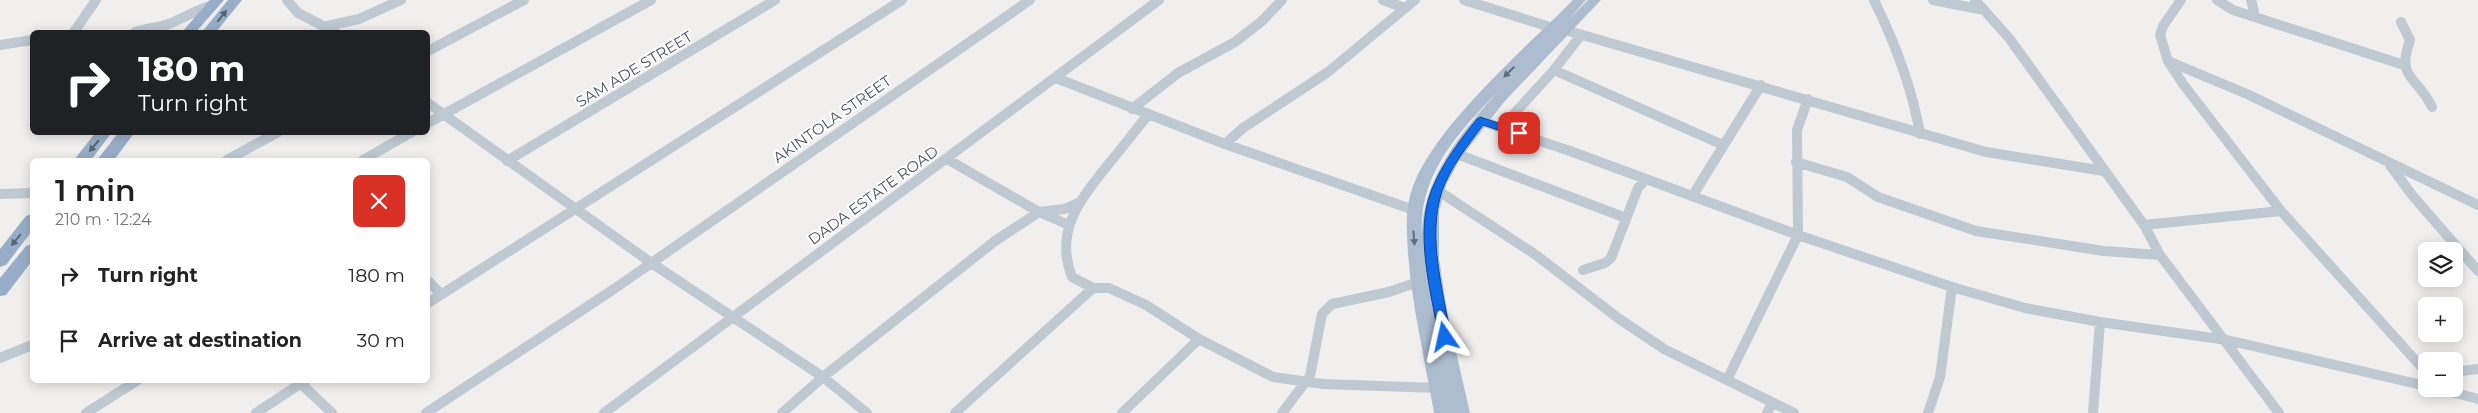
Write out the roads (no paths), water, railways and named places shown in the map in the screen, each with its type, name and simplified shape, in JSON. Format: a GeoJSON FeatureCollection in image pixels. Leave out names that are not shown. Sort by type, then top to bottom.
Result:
{"type":"FeatureCollection","features":[{"type":"Feature","properties":{"kind":"highway"},"geometry":{"type":"LineString","coordinates":[[211,30],[235,0]]}},
{"type":"Feature","properties":{"kind":"highway"},"geometry":{"type":"LineString","coordinates":[[191,30],[214,3]]}},
{"type":"Feature","properties":{"kind":"highway"},"geometry":{"type":"LineString","coordinates":[[84,158],[103,135]]}},
{"type":"Feature","properties":{"kind":"highway"},"geometry":{"type":"LineString","coordinates":[[107,158],[126,135]]}},
{"type":"Feature","properties":{"kind":"highway"},"geometry":{"type":"LineString","coordinates":[[0,261],[30,223]]}},
{"type":"Feature","properties":{"kind":"highway"},"geometry":{"type":"LineString","coordinates":[[0,290],[30,252]]}},
{"type":"Feature","properties":{"kind":"main road"},"geometry":{"type":"LineString","coordinates":[[1461,413],[1434,274],[1430,230],[1431,211],[1437,190],[1457,154],[1480,121],[1559,29],[1580,0]]}},
{"type":"Feature","properties":{"kind":"main road"},"geometry":{"type":"LineString","coordinates":[[1443,413],[1418,282],[1414,229],[1414,210],[1417,196],[1430,166],[1472,110],[1559,29],[1595,0]]}},
{"type":"Feature","properties":{"kind":"street"},"geometry":{"type":"LineString","coordinates":[[75,30],[96,0]]}},
{"type":"Feature","properties":{"kind":"street"},"geometry":{"type":"LineString","coordinates":[[287,0],[298,13],[332,30]]}},
{"type":"Feature","properties":{"kind":"street"},"geometry":{"type":"LineString","coordinates":[[327,26],[360,19],[401,0]]}},
{"type":"Feature","properties":{"kind":"street"},"geometry":{"type":"LineString","coordinates":[[430,50],[524,0]]}},
{"type":"Feature","properties":{"kind":"street"},"geometry":{"type":"LineString","coordinates":[[430,123],[651,0]]}},
{"type":"Feature","properties":{"kind":"street","name":"SAM ADE STREET"},"geometry":{"type":"LineString","coordinates":[[506,161],[775,0]]}},
{"type":"Feature","properties":{"kind":"street"},"geometry":{"type":"LineString","coordinates":[[430,302],[902,0]]}},
{"type":"Feature","properties":{"kind":"street","name":"AKINTOLA STREET"},"geometry":{"type":"LineString","coordinates":[[426,413],[614,289],[650,262],[1030,0]]}},
{"type":"Feature","properties":{"kind":"street","name":"DADA ESTATE ROAD"},"geometry":{"type":"LineString","coordinates":[[604,413],[1056,78],[1158,0]]}},
{"type":"Feature","properties":{"kind":"street"},"geometry":{"type":"LineString","coordinates":[[1132,109],[1178,73],[1235,42],[1262,21],[1282,0]]}},
{"type":"Feature","properties":{"kind":"street"},"geometry":{"type":"LineString","coordinates":[[1383,0],[1404,8]]}},
{"type":"Feature","properties":{"kind":"street"},"geometry":{"type":"LineString","coordinates":[[1225,144],[1243,128],[1328,72],[1415,0]]}},
{"type":"Feature","properties":{"kind":"street"},"geometry":{"type":"LineString","coordinates":[[1464,0],[1986,152],[2104,171]]}},
{"type":"Feature","properties":{"kind":"street"},"geometry":{"type":"LineString","coordinates":[[1874,0],[1899,52],[1916,108],[1920,134]]}},
{"type":"Feature","properties":{"kind":"street"},"geometry":{"type":"LineString","coordinates":[[1933,0],[1984,10]]}},
{"type":"Feature","properties":{"kind":"street"},"geometry":{"type":"LineString","coordinates":[[1976,0],[2009,38],[2144,226],[2160,254],[2227,340],[2279,413]]}},
{"type":"Feature","properties":{"kind":"street"},"geometry":{"type":"LineString","coordinates":[[2181,0],[2163,26],[2160,35],[2168,61],[2209,120],[2281,212],[2418,363]]}},
{"type":"Feature","properties":{"kind":"street"},"geometry":{"type":"LineString","coordinates":[[2217,0],[2233,10],[2404,65]]}},
{"type":"Feature","properties":{"kind":"street"},"geometry":{"type":"LineString","coordinates":[[2248,0],[2254,11],[2252,15]]}},
{"type":"Feature","properties":{"kind":"street"},"geometry":{"type":"LineString","coordinates":[[141,30],[152,26],[169,24],[184,15],[214,3]]}},
{"type":"Feature","properties":{"kind":"street"},"geometry":{"type":"LineString","coordinates":[[2401,22],[2410,40],[2404,65],[2407,74],[2429,99],[2432,107]]}},
{"type":"Feature","properties":{"kind":"street"},"geometry":{"type":"LineString","coordinates":[[1502,127],[1554,70],[1581,35]]}},
{"type":"Feature","properties":{"kind":"street"},"geometry":{"type":"LineString","coordinates":[[0,45],[30,40]]}},
{"type":"Feature","properties":{"kind":"street"},"geometry":{"type":"LineString","coordinates":[[2168,61],[2267,103],[2390,164],[2478,204]]}},
{"type":"Feature","properties":{"kind":"street"},"geometry":{"type":"LineString","coordinates":[[1554,70],[1722,145]]}},
{"type":"Feature","properties":{"kind":"street"},"geometry":{"type":"LineString","coordinates":[[1056,78],[1225,144],[1414,210]]}},
{"type":"Feature","properties":{"kind":"street"},"geometry":{"type":"LineString","coordinates":[[1693,195],[1722,145],[1761,85]]}},
{"type":"Feature","properties":{"kind":"street"},"geometry":{"type":"LineString","coordinates":[[1727,380],[1798,235],[1797,130],[1808,99]]}},
{"type":"Feature","properties":{"kind":"street"},"geometry":{"type":"LineString","coordinates":[[430,105],[506,161],[650,262],[734,316],[823,377],[867,413]]}},
{"type":"Feature","properties":{"kind":"street"},"geometry":{"type":"LineString","coordinates":[[1148,115],[1078,203],[1069,225],[1066,250],[1068,267],[1072,277],[1080,283],[1093,288],[1109,288],[1146,305],[1199,339],[1273,377],[1305,383],[1438,388]]}},
{"type":"Feature","properties":{"kind":"street"},"geometry":{"type":"LineString","coordinates":[[1480,121],[1502,127],[1693,195],[1798,235],[1952,287],[2024,308],[2100,322],[2227,340],[2418,384]]}},
{"type":"Feature","properties":{"kind":"street"},"geometry":{"type":"LineString","coordinates":[[231,158],[273,135]]}},
{"type":"Feature","properties":{"kind":"street"},"geometry":{"type":"LineString","coordinates":[[366,158],[407,135]]}},
{"type":"Feature","properties":{"kind":"street"},"geometry":{"type":"LineString","coordinates":[[1457,154],[1626,218]]}},
{"type":"Feature","properties":{"kind":"street"},"geometry":{"type":"LineString","coordinates":[[947,159],[1038,212],[1069,225]]}},
{"type":"Feature","properties":{"kind":"street"},"geometry":{"type":"LineString","coordinates":[[1796,162],[1847,177],[1878,196],[1976,231],[2104,251],[2160,254]]}},
{"type":"Feature","properties":{"kind":"street"},"geometry":{"type":"LineString","coordinates":[[2390,164],[2412,195],[2478,271]]}},
{"type":"Feature","properties":{"kind":"street"},"geometry":{"type":"LineString","coordinates":[[1583,270],[1604,263],[1612,258],[1638,188],[1646,179]]}},
{"type":"Feature","properties":{"kind":"street"},"geometry":{"type":"LineString","coordinates":[[1437,190],[1536,254],[1610,313],[1664,349],[1727,380],[1769,408],[1794,413]]}},
{"type":"Feature","properties":{"kind":"street"},"geometry":{"type":"LineString","coordinates":[[0,194],[30,192]]}},
{"type":"Feature","properties":{"kind":"street"},"geometry":{"type":"LineString","coordinates":[[782,413],[823,377],[995,241],[1038,212],[1058,210],[1078,203]]}},
{"type":"Feature","properties":{"kind":"street"},"geometry":{"type":"LineString","coordinates":[[2144,226],[2281,212]]}},
{"type":"Feature","properties":{"kind":"street"},"geometry":{"type":"LineString","coordinates":[[1282,413],[1310,376],[1322,314],[1326,308],[1332,304],[1389,292],[1418,282]]}},
{"type":"Feature","properties":{"kind":"street"},"geometry":{"type":"LineString","coordinates":[[430,283],[441,294]]}},
{"type":"Feature","properties":{"kind":"street"},"geometry":{"type":"LineString","coordinates":[[1928,413],[1940,377],[1952,287]]}},
{"type":"Feature","properties":{"kind":"street"},"geometry":{"type":"LineString","coordinates":[[955,413],[1093,288]]}},
{"type":"Feature","properties":{"kind":"street"},"geometry":{"type":"LineString","coordinates":[[2095,412],[2100,322]]}},
{"type":"Feature","properties":{"kind":"street"},"geometry":{"type":"LineString","coordinates":[[1122,413],[1199,339]]}},
{"type":"Feature","properties":{"kind":"street"},"geometry":{"type":"LineString","coordinates":[[0,358],[30,346]]}},
{"type":"Feature","properties":{"kind":"street"},"geometry":{"type":"LineString","coordinates":[[2463,371],[2478,369]]}},
{"type":"Feature","properties":{"kind":"street"},"geometry":{"type":"LineString","coordinates":[[86,413],[133,383]]}},
{"type":"Feature","properties":{"kind":"street"},"geometry":{"type":"LineString","coordinates":[[256,413],[298,383]]}},
{"type":"Feature","properties":{"kind":"street"},"geometry":{"type":"LineString","coordinates":[[303,383],[332,413]]}},
{"type":"Feature","properties":{"kind":"street"},"geometry":{"type":"LineString","coordinates":[[2463,395],[2478,399]]}}]}
